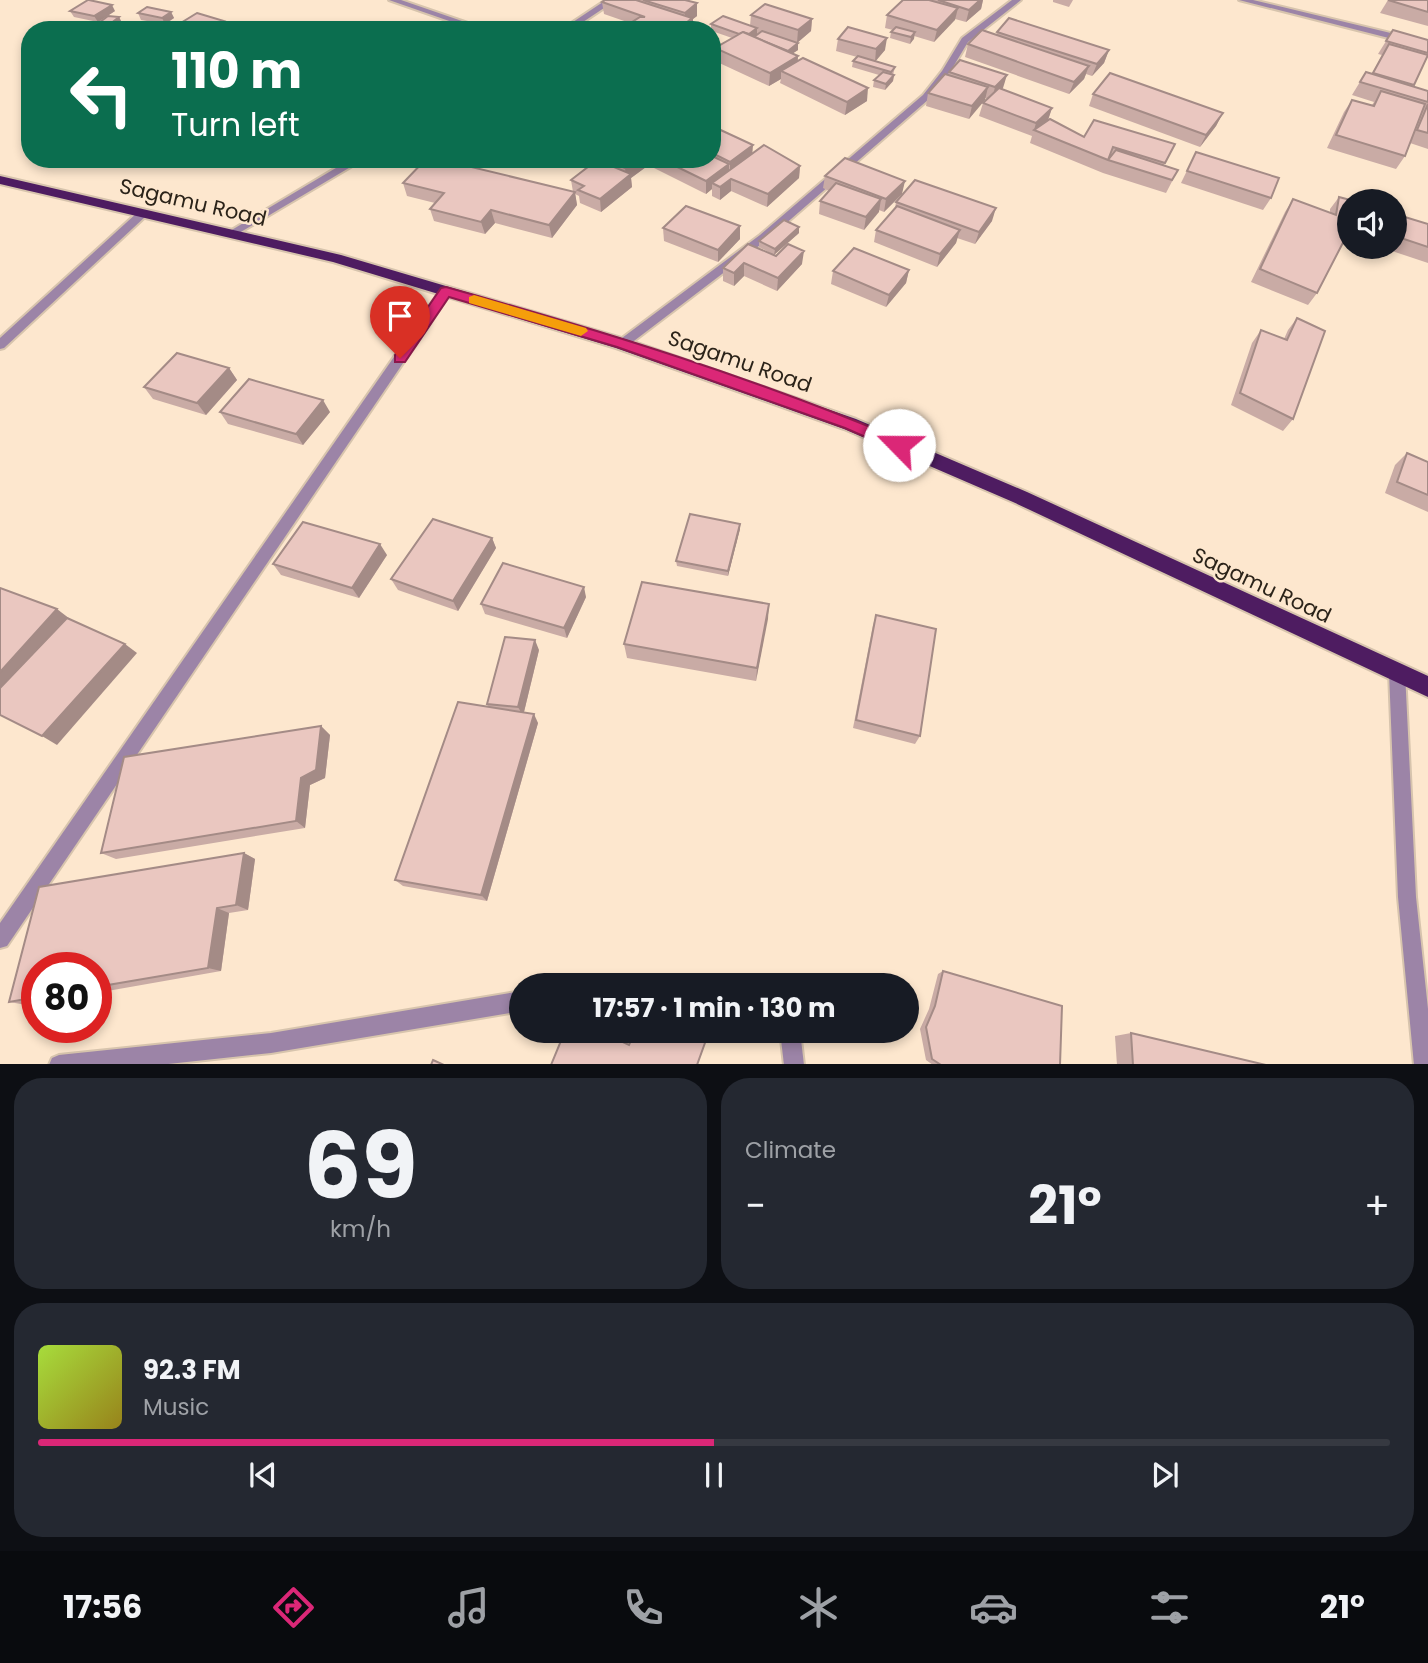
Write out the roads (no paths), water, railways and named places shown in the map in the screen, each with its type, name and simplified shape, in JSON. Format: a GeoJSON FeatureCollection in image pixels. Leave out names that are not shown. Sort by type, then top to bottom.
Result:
{"type":"FeatureCollection","features":[{"type":"Feature","properties":{"kind":"highway","name":"Sagamu Road"},"geometry":{"type":"LineString","coordinates":[[0,180],[336,258],[622,344],[850,424],[1020,497],[1428,687]]}},
{"type":"Feature","properties":{"kind":"street"},"geometry":{"type":"LineString","coordinates":[[393,0],[457,21]]}},
{"type":"Feature","properties":{"kind":"street"},"geometry":{"type":"LineString","coordinates":[[579,21],[612,0]]}},
{"type":"Feature","properties":{"kind":"street"},"geometry":{"type":"LineString","coordinates":[[622,344],[764,236],[926,97],[946,72],[965,40],[1017,0]]}},
{"type":"Feature","properties":{"kind":"street"},"geometry":{"type":"LineString","coordinates":[[1243,0],[1428,45]]}},
{"type":"Feature","properties":{"kind":"street"},"geometry":{"type":"LineString","coordinates":[[230,234],[344,168]]}},
{"type":"Feature","properties":{"kind":"street"},"geometry":{"type":"LineString","coordinates":[[0,345],[142,214]]}},
{"type":"Feature","properties":{"kind":"street"},"geometry":{"type":"LineString","coordinates":[[0,939],[446,291]]}},
{"type":"Feature","properties":{"kind":"street"},"geometry":{"type":"LineString","coordinates":[[1397,672],[1407,897],[1424,1064]]}},
{"type":"Feature","properties":{"kind":"street"},"geometry":{"type":"LineString","coordinates":[[77,1064],[144,1060],[271,1043],[509,1002]]}},
{"type":"Feature","properties":{"kind":"street"},"geometry":{"type":"LineString","coordinates":[[791,1043],[794,1064]]}}]}
